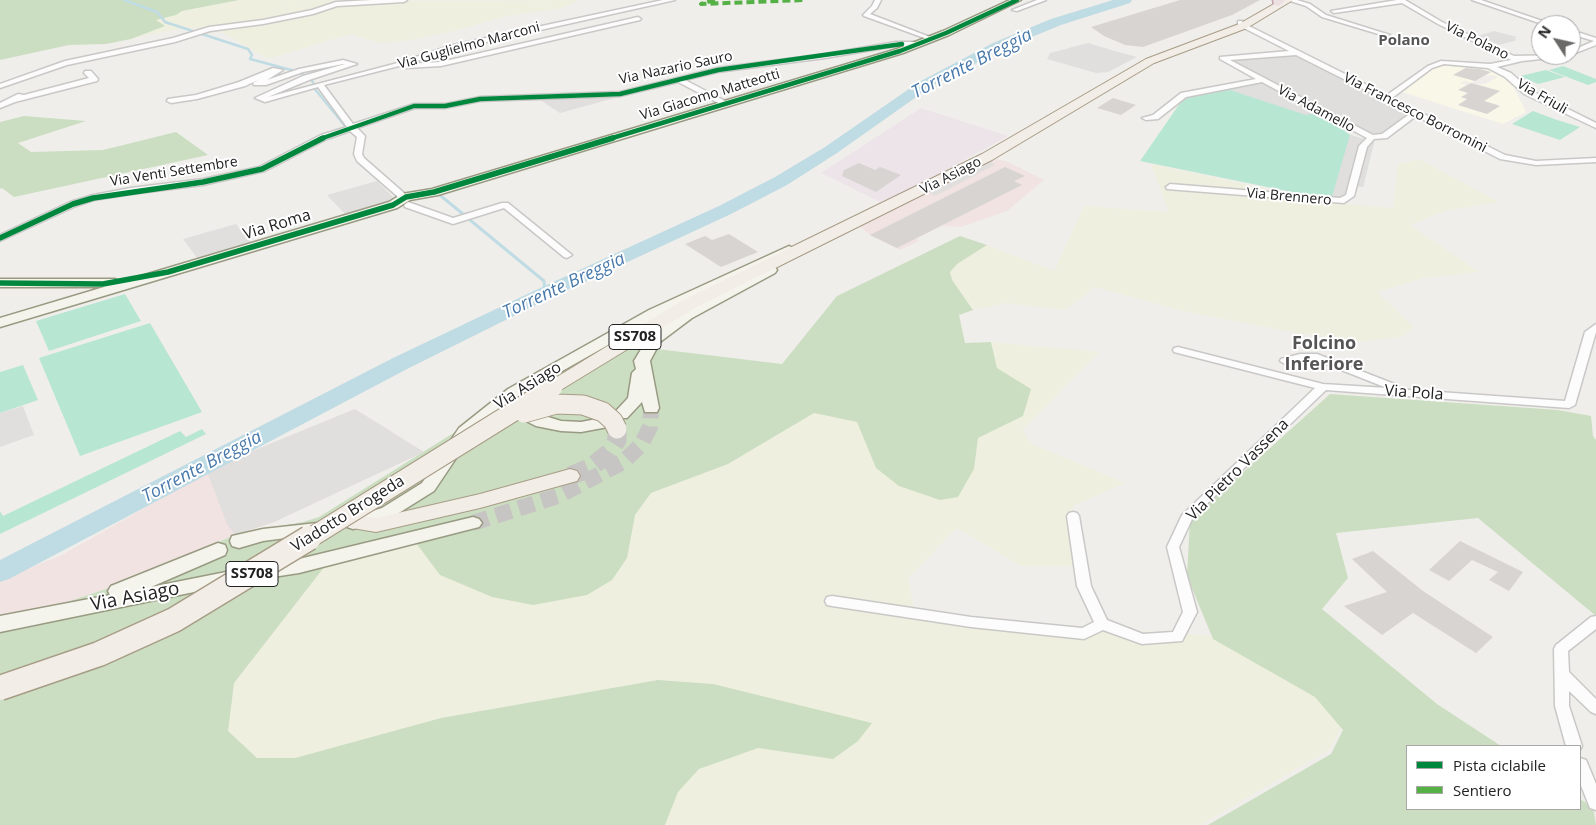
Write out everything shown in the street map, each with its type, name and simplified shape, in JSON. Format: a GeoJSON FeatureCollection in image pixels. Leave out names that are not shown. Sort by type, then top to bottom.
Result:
{"type":"FeatureCollection","features":[{"type":"Feature","properties":{"kind":"main road","name":"Via Asiago"},"geometry":{"type":"LineString","coordinates":[[808,245],[987,157],[1150,61],[1242,24],[1283,0]]}},
{"type":"Feature","properties":{"kind":"main road","name":"SS708"},"geometry":{"type":"LineString","coordinates":[[547,382],[689,304],[808,245]]}},
{"type":"Feature","properties":{"kind":"main road","name":"Viadotto Brogeda"},"geometry":{"type":"LineString","coordinates":[[0,688],[99,654],[174,620],[488,428],[547,382]]}},
{"type":"Feature","properties":{"kind":"main road","name":"SS708"},"geometry":{"type":"LineString","coordinates":[[488,428],[534,409],[566,404],[583,405],[599,410],[613,422]]}},
{"type":"Feature","properties":{"kind":"main road","name":"SS708"},"geometry":{"type":"LineString","coordinates":[[359,522],[376,525],[480,501],[570,476]]}},
{"type":"Feature","properties":{"kind":"street"},"geometry":{"type":"LineString","coordinates":[[0,86],[65,63],[188,36],[209,29],[294,16],[336,4],[404,0]]}},
{"type":"Feature","properties":{"kind":"street","name":"Via Guglielmo Marconi"},"geometry":{"type":"LineString","coordinates":[[185,98],[242,84],[273,70],[279,70],[257,84],[266,83],[309,69],[343,62],[354,64],[308,77],[260,98],[265,100],[320,84],[396,66],[454,47],[672,0]]}},
{"type":"Feature","properties":{"kind":"street"},"geometry":{"type":"LineString","coordinates":[[878,0],[875,7],[866,15],[932,39]]}},
{"type":"Feature","properties":{"kind":"street"},"geometry":{"type":"LineString","coordinates":[[1015,4],[1043,0]]}},
{"type":"Feature","properties":{"kind":"street"},"geometry":{"type":"LineString","coordinates":[[1283,0],[1308,5],[1324,16],[1387,35]]}},
{"type":"Feature","properties":{"kind":"street"},"geometry":{"type":"LineString","coordinates":[[1475,0],[1531,18]]}},
{"type":"Feature","properties":{"kind":"street"},"geometry":{"type":"LineString","coordinates":[[1334,11],[1402,1]]}},
{"type":"Feature","properties":{"kind":"street","name":"Via Polano"},"geometry":{"type":"LineString","coordinates":[[1402,1],[1448,27],[1519,60],[1531,59]]}},
{"type":"Feature","properties":{"kind":"street","name":"Via Giacomo Matteotti"},"geometry":{"type":"LineString","coordinates":[[434,192],[918,44],[1015,4]]}},
{"type":"Feature","properties":{"kind":"street"},"geometry":{"type":"LineString","coordinates":[[396,66],[433,65],[638,19]]}},
{"type":"Feature","properties":{"kind":"street","name":"Via Francesco Borromini"},"geometry":{"type":"LineString","coordinates":[[1242,24],[1503,157],[1536,163],[1596,160]]}},
{"type":"Feature","properties":{"kind":"street"},"geometry":{"type":"LineString","coordinates":[[1581,36],[1596,41]]}},
{"type":"Feature","properties":{"kind":"street"},"geometry":{"type":"LineString","coordinates":[[1581,48],[1596,41]]}},
{"type":"Feature","properties":{"kind":"street","name":"Via Nazario Sauro"},"geometry":{"type":"LineString","coordinates":[[351,127],[414,106],[435,107],[480,100],[543,96],[620,94],[718,70],[825,56],[896,44],[918,44]]}},
{"type":"Feature","properties":{"kind":"street","name":"Via Adamello"},"geometry":{"type":"LineString","coordinates":[[1297,53],[1222,58],[1372,137]]}},
{"type":"Feature","properties":{"kind":"street","name":"Via Friuli"},"geometry":{"type":"LineString","coordinates":[[1388,98],[1430,66],[1443,62],[1490,66],[1519,60]]}},
{"type":"Feature","properties":{"kind":"street","name":"Via Friuli"},"geometry":{"type":"LineString","coordinates":[[1490,66],[1508,76],[1527,92],[1596,126]]}},
{"type":"Feature","properties":{"kind":"street"},"geometry":{"type":"LineString","coordinates":[[16,100],[59,90],[94,79],[88,73]]}},
{"type":"Feature","properties":{"kind":"street"},"geometry":{"type":"LineString","coordinates":[[678,79],[724,104]]}},
{"type":"Feature","properties":{"kind":"street","name":"Via Adamello"},"geometry":{"type":"LineString","coordinates":[[1146,118],[1155,117],[1184,96],[1261,80]]}},
{"type":"Feature","properties":{"kind":"street"},"geometry":{"type":"LineString","coordinates":[[170,101],[234,82]]}},
{"type":"Feature","properties":{"kind":"street"},"geometry":{"type":"LineString","coordinates":[[320,84],[351,127],[362,137],[358,154],[360,159],[406,201],[453,221],[505,205],[567,254]]}},
{"type":"Feature","properties":{"kind":"street"},"geometry":{"type":"LineString","coordinates":[[0,106],[38,89]]}},
{"type":"Feature","properties":{"kind":"street"},"geometry":{"type":"LineString","coordinates":[[1372,137],[1384,136],[1416,113]]}},
{"type":"Feature","properties":{"kind":"street","name":"Via Venti Settembre"},"geometry":{"type":"LineString","coordinates":[[0,238],[73,204],[93,198],[225,178],[262,169],[315,141],[351,127]]}},
{"type":"Feature","properties":{"kind":"street","name":"Via Brennero"},"geometry":{"type":"LineString","coordinates":[[1170,188],[1341,201],[1350,196],[1363,146],[1372,137]]}},
{"type":"Feature","properties":{"kind":"street","name":"Via Roma"},"geometry":{"type":"LineString","coordinates":[[0,283],[115,286],[168,272],[434,192]]}},
{"type":"Feature","properties":{"kind":"street","name":"Via Asiago"},"geometry":{"type":"LineString","coordinates":[[642,361],[654,339],[671,324],[794,256],[808,245]]}},
{"type":"Feature","properties":{"kind":"street"},"geometry":{"type":"LineString","coordinates":[[0,323],[95,295],[115,286]]}},
{"type":"Feature","properties":{"kind":"street","name":"Via Pola"},"geometry":{"type":"LineString","coordinates":[[1178,350],[1323,387],[1569,405],[1590,332],[1596,327]]}},
{"type":"Feature","properties":{"kind":"street"},"geometry":{"type":"LineString","coordinates":[[1285,360],[1300,356],[1316,356],[1406,392]]}},
{"type":"Feature","properties":{"kind":"street","name":"SS708"},"geometry":{"type":"LineString","coordinates":[[642,361],[651,408]]}},
{"type":"Feature","properties":{"kind":"street","name":"SS708"},"geometry":{"type":"LineString","coordinates":[[613,422],[636,399],[642,361]]}},
{"type":"Feature","properties":{"kind":"street","name":"Via Asiago"},"geometry":{"type":"LineString","coordinates":[[239,541],[263,535],[359,522],[388,512],[428,487],[466,432],[501,400],[547,382]]}},
{"type":"Feature","properties":{"kind":"street","name":"SS708"},"geometry":{"type":"LineString","coordinates":[[528,389],[547,382]]}},
{"type":"Feature","properties":{"kind":"street","name":"Via Pietro Vassena"},"geometry":{"type":"LineString","coordinates":[[1102,624],[1142,639],[1177,637],[1190,612],[1173,547],[1188,515],[1323,387]]}},
{"type":"Feature","properties":{"kind":"street"},"geometry":{"type":"LineString","coordinates":[[532,417],[542,422],[561,426],[581,427],[613,422]]}},
{"type":"Feature","properties":{"kind":"street"},"geometry":{"type":"LineString","coordinates":[[832,601],[971,622],[1084,634],[1102,624],[1084,586],[1073,516]]}},
{"type":"Feature","properties":{"kind":"street","name":"Via Asiago"},"geometry":{"type":"LineString","coordinates":[[0,624],[299,566],[473,523]]}},
{"type":"Feature","properties":{"kind":"street","name":"SS708"},"geometry":{"type":"LineString","coordinates":[[239,541],[256,542],[264,547],[265,554],[257,568],[235,578],[215,578],[208,571],[209,560],[218,550],[239,541]]}},
{"type":"Feature","properties":{"kind":"street","name":"Via Asiago"},"geometry":{"type":"LineString","coordinates":[[44,614],[139,584],[218,550]]}},
{"type":"Feature","properties":{"kind":"street"},"geometry":{"type":"LineString","coordinates":[[1574,745],[1562,706],[1561,649],[1596,621]]}},
{"type":"Feature","properties":{"kind":"street"},"geometry":{"type":"LineString","coordinates":[[1561,674],[1596,708]]}},
{"type":"Feature","properties":{"kind":"street"},"geometry":{"type":"LineString","coordinates":[[1581,767],[1596,803]]}},
{"type":"Feature","properties":{"kind":"shaded area"},"geometry":{"type":"Polygon","coordinates":[[[1494,31],[1517,37],[1514,38],[1517,40],[1499,45],[1478,36],[1494,31]]]}},
{"type":"Feature","properties":{"kind":"shaded area"},"geometry":{"type":"Polygon","coordinates":[[[1088,43],[1137,57],[1108,72],[1096,73],[1047,59],[1050,53],[1088,43]]]}},
{"type":"Feature","properties":{"kind":"shaded area"},"geometry":{"type":"Polygon","coordinates":[[[1297,53],[1416,113],[1382,134],[1371,133],[1222,58],[1297,53]]]}},
{"type":"Feature","properties":{"kind":"shaded area"},"geometry":{"type":"Polygon","coordinates":[[[1450,61],[1490,66],[1508,75],[1526,112],[1503,124],[1399,91],[1430,67],[1450,61]],[[1469,66],[1454,74],[1475,81],[1472,83],[1464,81],[1460,83],[1467,85],[1459,90],[1473,95],[1462,97],[1467,99],[1458,105],[1487,114],[1499,105],[1474,98],[1477,96],[1488,99],[1500,91],[1477,84],[1485,84],[1498,77],[1492,75],[1485,76],[1491,72],[1469,66]]]}},
{"type":"Feature","properties":{"kind":"shaded area"},"geometry":{"type":"Polygon","coordinates":[[[1263,83],[1316,113],[1306,115],[1230,90],[1263,83]]]}},
{"type":"Feature","properties":{"kind":"shaded area"},"geometry":{"type":"Polygon","coordinates":[[[622,96],[560,113],[537,98],[622,96]]]}},
{"type":"Feature","properties":{"kind":"shaded area"},"geometry":{"type":"Polygon","coordinates":[[[921,108],[1008,136],[915,187],[880,202],[821,173],[921,108]]]}},
{"type":"Feature","properties":{"kind":"shaded area"},"geometry":{"type":"Polygon","coordinates":[[[1350,135],[1374,142],[1363,187],[1352,185],[1348,195],[1340,201],[1331,200],[1350,135]]]}},
{"type":"Feature","properties":{"kind":"shaded area"},"geometry":{"type":"Polygon","coordinates":[[[987,157],[1008,162],[1044,180],[1007,211],[961,227],[941,226],[917,238],[919,241],[900,250],[870,235],[855,222],[987,157]]]}},
{"type":"Feature","properties":{"kind":"shaded area"},"geometry":{"type":"Polygon","coordinates":[[[991,162],[995,165],[935,196],[930,193],[991,162]]]}},
{"type":"Feature","properties":{"kind":"shaded area"},"geometry":{"type":"Polygon","coordinates":[[[377,181],[393,197],[389,201],[345,214],[327,195],[377,181]]]}},
{"type":"Feature","properties":{"kind":"shaded area"},"geometry":{"type":"Polygon","coordinates":[[[236,224],[252,243],[198,259],[183,239],[236,224]]]}},
{"type":"Feature","properties":{"kind":"shaded area"},"geometry":{"type":"Polygon","coordinates":[[[23,406],[34,435],[0,447],[0,413],[23,406]]]}},
{"type":"Feature","properties":{"kind":"shaded area"},"geometry":{"type":"Polygon","coordinates":[[[355,409],[424,452],[274,522],[235,535],[118,585],[37,612],[0,620],[0,580],[62,555],[204,474],[240,456],[355,409]]]}},
{"type":"Feature","properties":{"kind":"shaded area"},"geometry":{"type":"Polygon","coordinates":[[[355,409],[424,452],[274,522],[235,535],[227,524],[207,472],[240,456],[355,409]]]}},
{"type":"Feature","properties":{"kind":"green space"},"geometry":{"type":"Polygon","coordinates":[[[0,0],[239,0],[182,11],[176,15],[156,20],[165,26],[131,39],[106,44],[69,45],[0,60],[0,0]]]}},
{"type":"Feature","properties":{"kind":"green space"},"geometry":{"type":"Polygon","coordinates":[[[239,0],[579,0],[563,8],[507,16],[454,31],[411,40],[380,43],[351,34],[268,59],[215,28],[184,28],[131,39],[164,26],[155,20],[176,15],[182,11],[239,0]]]}},
{"type":"Feature","properties":{"kind":"green space"},"geometry":{"type":"Polygon","coordinates":[[[1563,66],[1596,79],[1596,82],[1588,85],[1549,70],[1563,66]]]}},
{"type":"Feature","properties":{"kind":"green space"},"geometry":{"type":"Polygon","coordinates":[[[1546,70],[1565,77],[1538,84],[1520,76],[1546,70]]]}},
{"type":"Feature","properties":{"kind":"green space"},"geometry":{"type":"Polygon","coordinates":[[[1263,81],[1335,122],[1350,135],[1374,142],[1363,187],[1352,185],[1331,200],[1140,161],[1185,96],[1263,81]]]}},
{"type":"Feature","properties":{"kind":"green space"},"geometry":{"type":"Polygon","coordinates":[[[1533,111],[1580,127],[1560,140],[1512,124],[1533,111]]]}},
{"type":"Feature","properties":{"kind":"green space"},"geometry":{"type":"Polygon","coordinates":[[[24,116],[86,121],[18,143],[31,152],[103,150],[176,132],[208,155],[14,197],[2,188],[0,189],[0,122],[24,116]]]}},
{"type":"Feature","properties":{"kind":"green space"},"geometry":{"type":"Polygon","coordinates":[[[1419,159],[1499,202],[1445,211],[1410,225],[1479,272],[1424,278],[1377,292],[1414,327],[1401,337],[1363,341],[1297,333],[1183,311],[1095,287],[1065,310],[1006,303],[973,310],[950,277],[952,268],[987,245],[1054,271],[1084,206],[1169,212],[1151,164],[1333,203],[1393,208],[1398,164],[1419,159]]]}},
{"type":"Feature","properties":{"kind":"green space"},"geometry":{"type":"Polygon","coordinates":[[[960,236],[987,245],[957,264],[950,272],[952,280],[973,310],[959,315],[965,343],[991,342],[997,368],[1031,389],[1023,416],[978,438],[974,469],[958,497],[940,500],[899,486],[876,468],[857,422],[814,413],[728,464],[651,493],[635,515],[627,558],[612,580],[587,595],[533,605],[492,597],[440,575],[416,543],[325,566],[234,683],[228,731],[257,758],[295,758],[441,718],[658,680],[713,684],[872,723],[858,741],[833,759],[758,748],[699,769],[678,792],[665,825],[0,825],[0,620],[37,612],[118,585],[235,535],[303,522],[319,517],[599,342],[782,364],[837,296],[960,236]]]}},
{"type":"Feature","properties":{"kind":"green space"},"geometry":{"type":"Polygon","coordinates":[[[125,294],[141,321],[49,351],[36,321],[125,294]]]}},
{"type":"Feature","properties":{"kind":"green space"},"geometry":{"type":"Polygon","coordinates":[[[150,323],[202,412],[80,456],[39,358],[150,323]]]}},
{"type":"Feature","properties":{"kind":"green space"},"geometry":{"type":"Polygon","coordinates":[[[991,342],[1099,352],[1023,429],[1030,443],[1125,483],[1073,506],[1074,566],[1021,566],[957,528],[908,578],[915,615],[1213,636],[1314,694],[1342,727],[1329,750],[1200,825],[665,825],[678,792],[699,769],[758,748],[833,759],[713,684],[658,680],[441,718],[295,758],[256,758],[228,731],[234,683],[325,566],[416,543],[440,575],[612,580],[627,558],[635,515],[651,493],[728,464],[814,413],[857,422],[876,468],[974,469],[978,438],[1023,416],[997,368],[991,342]]]}},
{"type":"Feature","properties":{"kind":"green space"},"geometry":{"type":"Polygon","coordinates":[[[23,365],[38,400],[0,413],[0,372],[23,365]]]}},
{"type":"Feature","properties":{"kind":"green space"},"geometry":{"type":"Polygon","coordinates":[[[1330,394],[1558,410],[1591,416],[1593,436],[1596,440],[1596,616],[1478,518],[1336,533],[1348,578],[1322,609],[1437,704],[1499,745],[1406,745],[1406,810],[1581,810],[1581,800],[1593,807],[1596,825],[1208,825],[1331,754],[1343,730],[1315,697],[1213,639],[1187,576],[1190,520],[1330,394]]]}},
{"type":"Feature","properties":{"kind":"green space"},"geometry":{"type":"Polygon","coordinates":[[[202,429],[206,434],[0,534],[0,511],[3,516],[180,431],[186,437],[202,429]]]}},
{"type":"Feature","properties":{"kind":"building"},"geometry":{"type":"Polygon","coordinates":[[[1180,0],[1260,0],[1232,15],[1143,47],[1125,45],[1104,36],[1091,27],[1180,0]]]}},
{"type":"Feature","properties":{"kind":"building"},"geometry":{"type":"Polygon","coordinates":[[[1466,68],[1491,72],[1475,81],[1453,75],[1466,68]]]}},
{"type":"Feature","properties":{"kind":"building"},"geometry":{"type":"Polygon","coordinates":[[[1471,83],[1500,91],[1484,101],[1500,106],[1487,114],[1458,105],[1467,99],[1461,97],[1468,93],[1458,90],[1471,83]]]}},
{"type":"Feature","properties":{"kind":"building"},"geometry":{"type":"Polygon","coordinates":[[[1113,98],[1136,105],[1121,115],[1097,108],[1113,98]]]}},
{"type":"Feature","properties":{"kind":"building"},"geometry":{"type":"Polygon","coordinates":[[[859,163],[875,170],[880,167],[901,175],[876,192],[842,176],[844,170],[859,163]]]}},
{"type":"Feature","properties":{"kind":"building"},"geometry":{"type":"Polygon","coordinates":[[[1005,167],[1025,176],[1014,181],[1022,185],[897,248],[870,235],[1005,167]]]}},
{"type":"Feature","properties":{"kind":"building"},"geometry":{"type":"Polygon","coordinates":[[[729,234],[758,252],[721,267],[685,244],[705,236],[712,240],[729,234]]]}},
{"type":"Feature","properties":{"kind":"building"},"geometry":{"type":"Polygon","coordinates":[[[1460,541],[1523,572],[1509,591],[1489,580],[1498,572],[1472,560],[1449,581],[1429,570],[1460,541]]]}},
{"type":"Feature","properties":{"kind":"building"},"geometry":{"type":"Polygon","coordinates":[[[1373,551],[1423,591],[1493,637],[1476,653],[1413,613],[1382,635],[1344,606],[1387,592],[1352,559],[1373,551]]]}},
{"type":"Feature","properties":{"kind":"waterway"},"geometry":{"type":"LineString","coordinates":[[124,0],[157,12],[165,22],[248,49],[252,55],[250,59],[295,71]]}},
{"type":"Feature","properties":{"kind":"waterway","name":"Torrente Breggia"},"geometry":{"type":"LineString","coordinates":[[0,572],[401,363],[545,293],[725,210],[781,181],[831,150],[924,85],[998,46],[1056,22],[1126,0]]}},
{"type":"Feature","properties":{"kind":"waterway"},"geometry":{"type":"LineString","coordinates":[[298,72],[310,78],[314,84]]}},
{"type":"Feature","properties":{"kind":"waterway"},"geometry":{"type":"LineString","coordinates":[[314,88],[345,126]]}},
{"type":"Feature","properties":{"kind":"waterway"},"geometry":{"type":"LineString","coordinates":[[436,192],[463,214]]}},
{"type":"Feature","properties":{"kind":"waterway"},"geometry":{"type":"LineString","coordinates":[[470,220],[544,281],[545,293]]}},
{"type":"Feature","properties":{"kind":"tunnel"},"geometry":{"type":"LineString","coordinates":[[473,523],[558,496],[623,462],[641,445],[650,427],[651,408]]}},
{"type":"Feature","properties":{"kind":"tunnel"},"geometry":{"type":"LineString","coordinates":[[570,476],[590,468],[609,453],[617,440],[617,429]]}},
{"type":"Feature","properties":{"kind":"marked path"},"geometry":{"type":"LineString","coordinates":[[715,0],[701,4],[805,0]]}},
{"type":"Feature","properties":{"kind":"cycle path"},"geometry":{"type":"LineString","coordinates":[[0,283],[103,284],[168,272],[393,205],[406,197],[434,192],[900,51],[946,33],[1017,0]]}},
{"type":"Feature","properties":{"kind":"cycle path"},"geometry":{"type":"LineString","coordinates":[[0,238],[73,204],[93,198],[203,182],[262,169],[324,137],[414,106],[445,106],[480,99],[620,94],[718,70],[902,44]]}},
{"type":"Feature","properties":{"kind":"district","name":"Polano"},"geometry":{"type":"Point","coordinates":[1404,41]}},
{"type":"Feature","properties":{"kind":"district","name":"Folcino Inferiore"},"geometry":{"type":"Point","coordinates":[1324,354]}}]}
